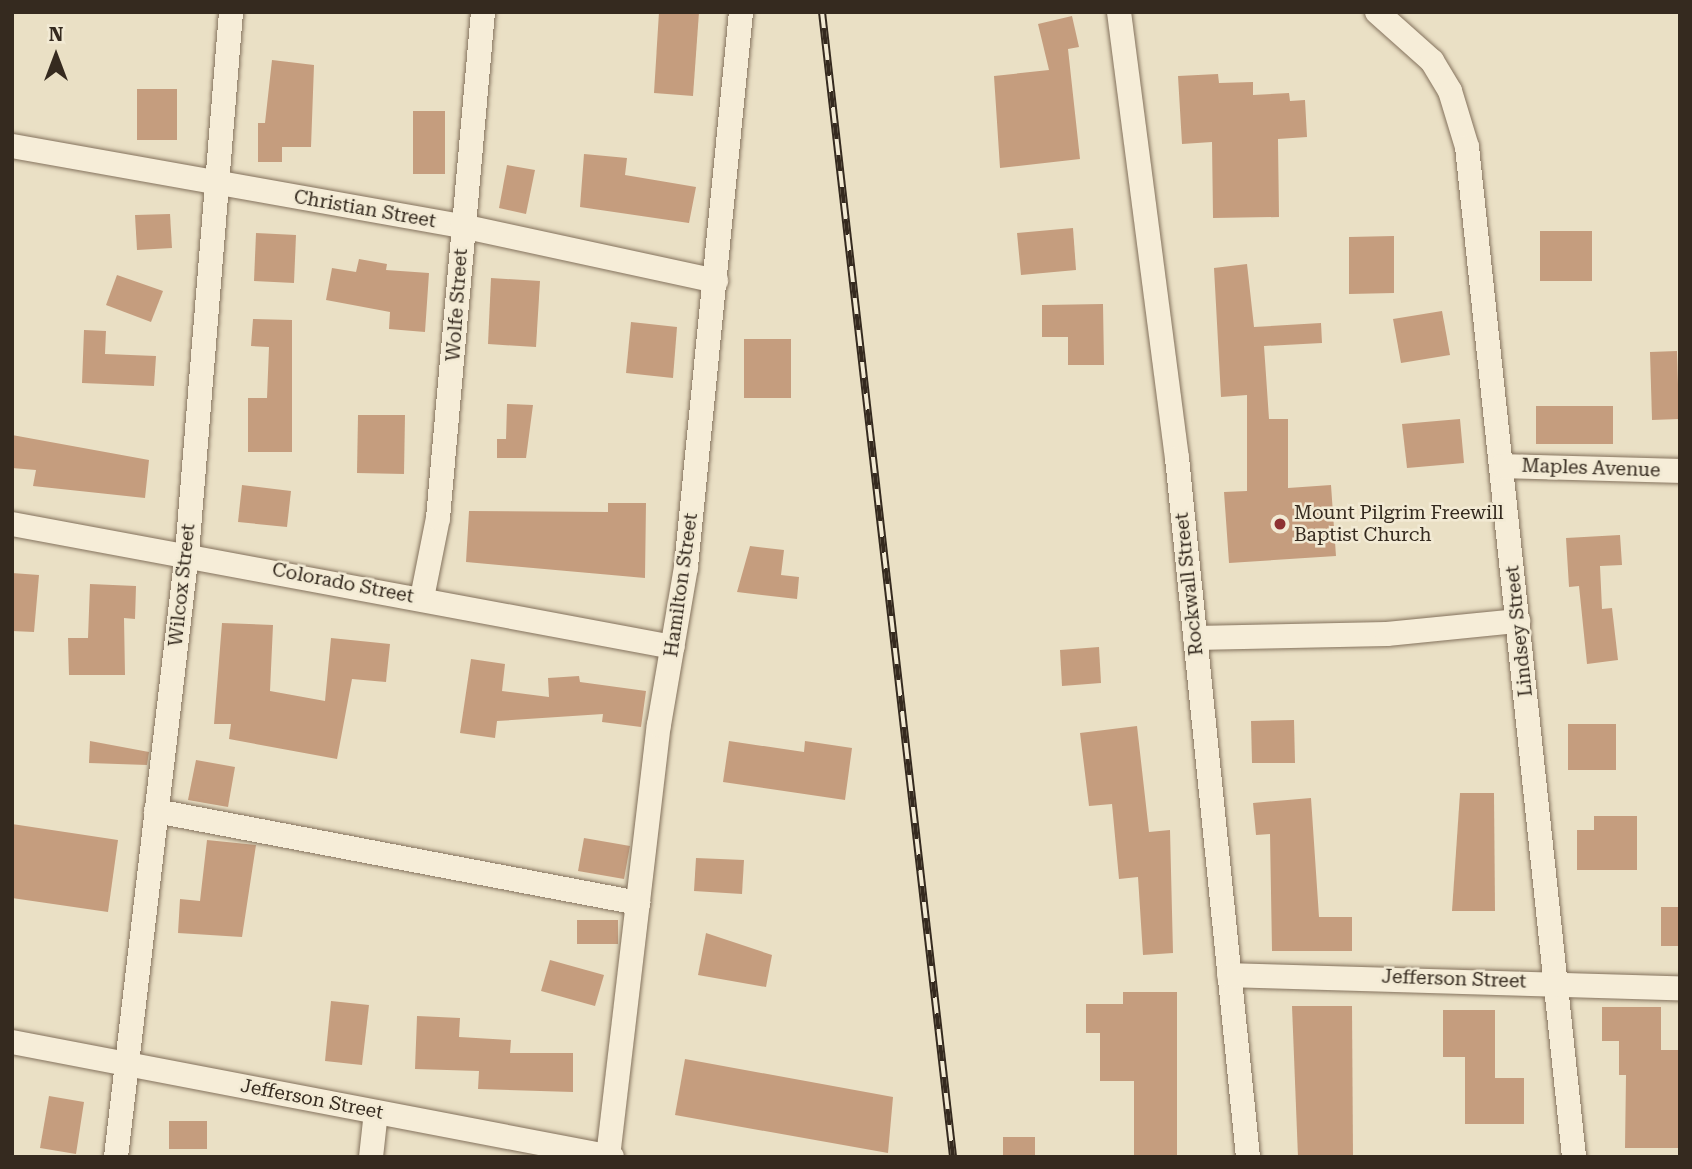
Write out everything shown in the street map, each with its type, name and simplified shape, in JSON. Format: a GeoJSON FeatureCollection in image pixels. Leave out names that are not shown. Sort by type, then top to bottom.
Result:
{"type":"FeatureCollection","features":[{"type":"Feature","properties":{"kind":"street","name":"Wilcox Street"},"geometry":{"type":"LineString","coordinates":[[116,1157],[187,553],[231,12]]}},
{"type":"Feature","properties":{"kind":"street","name":"Wolfe Street"},"geometry":{"type":"LineString","coordinates":[[422,597],[438,518],[483,12]]}},
{"type":"Feature","properties":{"kind":"street","name":"Hamilton Street"},"geometry":{"type":"LineString","coordinates":[[609,1156],[716,281],[741,12]]}},
{"type":"Feature","properties":{"kind":"street","name":"Rockwall Street"},"geometry":{"type":"LineString","coordinates":[[1119,12],[1195,638],[1248,1157]]}},
{"type":"Feature","properties":{"kind":"street","name":"Lindsey Street"},"geometry":{"type":"LineString","coordinates":[[1377,12],[1432,61],[1463,128],[1502,466],[1574,1157]]}},
{"type":"Feature","properties":{"kind":"street","name":"Christian Street"},"geometry":{"type":"LineString","coordinates":[[12,146],[463,226],[716,281]]}},
{"type":"Feature","properties":{"kind":"street","name":"Maples Avenue"},"geometry":{"type":"LineString","coordinates":[[1502,466],[1680,471]]}},
{"type":"Feature","properties":{"kind":"street","name":"Colorado Street"},"geometry":{"type":"LineString","coordinates":[[13,529],[187,553],[673,647]]}},
{"type":"Feature","properties":{"kind":"street"},"geometry":{"type":"LineString","coordinates":[[1195,638],[1387,634],[1518,621]]}},
{"type":"Feature","properties":{"kind":"street"},"geometry":{"type":"LineString","coordinates":[[156,811],[638,903]]}},
{"type":"Feature","properties":{"kind":"street","name":"Jefferson Street"},"geometry":{"type":"LineString","coordinates":[[1229,975],[1680,988]]}},
{"type":"Feature","properties":{"kind":"street","name":"Jefferson Street"},"geometry":{"type":"LineString","coordinates":[[12,1042],[609,1156]]}},
{"type":"Feature","properties":{"kind":"street"},"geometry":{"type":"LineString","coordinates":[[371,1157],[376,1112]]}},
{"type":"Feature","properties":{"kind":"building"},"geometry":{"type":"Polygon","coordinates":[[[659,12],[699,12],[693,96],[654,93],[659,12]]]}},
{"type":"Feature","properties":{"kind":"building"},"geometry":{"type":"Polygon","coordinates":[[[1072,16],[1079,47],[1068,49],[1080,159],[1000,168],[994,76],[1049,70],[1038,24],[1072,16]]]}},
{"type":"Feature","properties":{"kind":"building"},"geometry":{"type":"Polygon","coordinates":[[[272,60],[314,65],[311,147],[282,147],[282,162],[258,162],[258,123],[265,123],[272,60]]]}},
{"type":"Feature","properties":{"kind":"building"},"geometry":{"type":"Polygon","coordinates":[[[1218,74],[1219,83],[1253,82],[1253,95],[1289,93],[1290,101],[1305,100],[1307,137],[1278,139],[1279,217],[1213,218],[1212,142],[1182,144],[1178,76],[1218,74]]]}},
{"type":"Feature","properties":{"kind":"building"},"geometry":{"type":"Polygon","coordinates":[[[137,89],[177,89],[177,140],[137,140],[137,89]]]}},
{"type":"Feature","properties":{"kind":"building"},"geometry":{"type":"Polygon","coordinates":[[[413,111],[445,111],[445,174],[413,174],[413,111]]]}},
{"type":"Feature","properties":{"kind":"building"},"geometry":{"type":"Polygon","coordinates":[[[584,154],[627,158],[625,175],[696,187],[689,223],[580,207],[584,154]]]}},
{"type":"Feature","properties":{"kind":"building"},"geometry":{"type":"Polygon","coordinates":[[[507,165],[535,170],[526,214],[499,208],[507,165]]]}},
{"type":"Feature","properties":{"kind":"building"},"geometry":{"type":"Polygon","coordinates":[[[170,214],[172,248],[137,250],[135,215],[170,214]]]}},
{"type":"Feature","properties":{"kind":"building"},"geometry":{"type":"Polygon","coordinates":[[[1073,228],[1076,270],[1021,275],[1017,233],[1073,228]]]}},
{"type":"Feature","properties":{"kind":"building"},"geometry":{"type":"Polygon","coordinates":[[[1540,231],[1592,231],[1592,281],[1540,281],[1540,231]]]}},
{"type":"Feature","properties":{"kind":"building"},"geometry":{"type":"Polygon","coordinates":[[[256,233],[296,235],[294,283],[254,281],[256,233]]]}},
{"type":"Feature","properties":{"kind":"building"},"geometry":{"type":"Polygon","coordinates":[[[1394,236],[1394,293],[1349,294],[1349,237],[1394,236]]]}},
{"type":"Feature","properties":{"kind":"building"},"geometry":{"type":"Polygon","coordinates":[[[359,259],[387,264],[386,270],[429,273],[425,332],[389,329],[390,312],[326,300],[332,268],[356,272],[359,259]]]}},
{"type":"Feature","properties":{"kind":"building"},"geometry":{"type":"Polygon","coordinates":[[[1247,264],[1254,327],[1321,323],[1322,343],[1264,346],[1269,419],[1288,419],[1288,488],[1331,485],[1336,556],[1229,563],[1224,492],[1247,491],[1247,395],[1221,397],[1214,268],[1247,264]]]}},
{"type":"Feature","properties":{"kind":"building"},"geometry":{"type":"Polygon","coordinates":[[[117,275],[163,291],[151,322],[106,305],[117,275]]]}},
{"type":"Feature","properties":{"kind":"building"},"geometry":{"type":"Polygon","coordinates":[[[491,278],[540,281],[536,347],[488,344],[491,278]]]}},
{"type":"Feature","properties":{"kind":"building"},"geometry":{"type":"Polygon","coordinates":[[[1103,304],[1104,365],[1068,365],[1068,337],[1042,337],[1042,305],[1103,304]]]}},
{"type":"Feature","properties":{"kind":"building"},"geometry":{"type":"Polygon","coordinates":[[[1442,311],[1450,355],[1401,363],[1393,319],[1442,311]]]}},
{"type":"Feature","properties":{"kind":"building"},"geometry":{"type":"Polygon","coordinates":[[[253,319],[292,320],[292,452],[248,452],[248,398],[267,398],[269,347],[251,346],[253,319]]]}},
{"type":"Feature","properties":{"kind":"building"},"geometry":{"type":"Polygon","coordinates":[[[631,322],[677,327],[673,378],[626,373],[631,322]]]}},
{"type":"Feature","properties":{"kind":"building"},"geometry":{"type":"Polygon","coordinates":[[[84,330],[106,331],[105,354],[156,356],[154,386],[82,383],[84,330]]]}},
{"type":"Feature","properties":{"kind":"building"},"geometry":{"type":"Polygon","coordinates":[[[744,339],[791,339],[791,398],[744,398],[744,339]]]}},
{"type":"Feature","properties":{"kind":"building"},"geometry":{"type":"Polygon","coordinates":[[[1677,351],[1679,419],[1652,420],[1650,352],[1677,351]]]}},
{"type":"Feature","properties":{"kind":"building"},"geometry":{"type":"Polygon","coordinates":[[[507,404],[533,405],[526,458],[497,458],[497,439],[506,439],[507,404]]]}},
{"type":"Feature","properties":{"kind":"building"},"geometry":{"type":"Polygon","coordinates":[[[1536,406],[1613,406],[1613,444],[1536,444],[1536,406]]]}},
{"type":"Feature","properties":{"kind":"building"},"geometry":{"type":"Polygon","coordinates":[[[358,415],[405,415],[404,474],[357,473],[358,415]]]}},
{"type":"Feature","properties":{"kind":"building"},"geometry":{"type":"Polygon","coordinates":[[[1460,419],[1464,463],[1407,468],[1402,424],[1460,419]]]}},
{"type":"Feature","properties":{"kind":"building"},"geometry":{"type":"Polygon","coordinates":[[[12,435],[149,460],[145,498],[33,486],[36,470],[12,468],[12,435]]]}},
{"type":"Feature","properties":{"kind":"building"},"geometry":{"type":"Polygon","coordinates":[[[242,485],[291,491],[287,527],[238,522],[242,485]]]}},
{"type":"Feature","properties":{"kind":"building"},"geometry":{"type":"Polygon","coordinates":[[[608,503],[646,503],[645,578],[466,562],[469,511],[608,512],[608,503]]]}},
{"type":"Feature","properties":{"kind":"building"},"geometry":{"type":"Polygon","coordinates":[[[1620,535],[1622,565],[1600,566],[1602,609],[1612,608],[1618,660],[1587,664],[1579,586],[1569,587],[1566,538],[1620,535]]]}},
{"type":"Feature","properties":{"kind":"building"},"geometry":{"type":"Polygon","coordinates":[[[750,546],[784,550],[781,575],[799,577],[797,599],[737,592],[750,546]]]}},
{"type":"Feature","properties":{"kind":"building"},"geometry":{"type":"Polygon","coordinates":[[[12,573],[39,575],[34,632],[12,631],[12,573]]]}},
{"type":"Feature","properties":{"kind":"building"},"geometry":{"type":"Polygon","coordinates":[[[90,584],[136,586],[135,619],[124,618],[125,675],[69,675],[68,638],[88,638],[90,584]]]}},
{"type":"Feature","properties":{"kind":"building"},"geometry":{"type":"Polygon","coordinates":[[[222,623],[273,625],[270,691],[325,701],[331,638],[390,644],[386,682],[352,679],[337,759],[229,739],[231,724],[214,724],[222,623]]]}},
{"type":"Feature","properties":{"kind":"building"},"geometry":{"type":"Polygon","coordinates":[[[1099,647],[1101,683],[1062,686],[1060,650],[1099,647]]]}},
{"type":"Feature","properties":{"kind":"building"},"geometry":{"type":"Polygon","coordinates":[[[471,659],[505,664],[502,691],[549,697],[548,678],[579,676],[580,682],[646,691],[641,727],[602,722],[603,714],[497,721],[495,738],[460,733],[471,659]]]}},
{"type":"Feature","properties":{"kind":"building"},"geometry":{"type":"Polygon","coordinates":[[[1294,720],[1295,763],[1252,763],[1251,721],[1294,720]]]}},
{"type":"Feature","properties":{"kind":"building"},"geometry":{"type":"Polygon","coordinates":[[[1568,724],[1616,724],[1616,770],[1568,770],[1568,724]]]}},
{"type":"Feature","properties":{"kind":"building"},"geometry":{"type":"Polygon","coordinates":[[[1137,726],[1149,832],[1170,830],[1173,953],[1143,955],[1138,877],[1119,879],[1112,804],[1089,806],[1080,733],[1137,726]]]}},
{"type":"Feature","properties":{"kind":"building"},"geometry":{"type":"Polygon","coordinates":[[[90,741],[149,752],[147,765],[89,763],[90,741]]]}},
{"type":"Feature","properties":{"kind":"building"},"geometry":{"type":"Polygon","coordinates":[[[729,741],[804,752],[805,741],[852,748],[845,800],[723,782],[729,741]]]}},
{"type":"Feature","properties":{"kind":"building"},"geometry":{"type":"Polygon","coordinates":[[[196,760],[235,767],[228,807],[188,800],[196,760]]]}},
{"type":"Feature","properties":{"kind":"building"},"geometry":{"type":"Polygon","coordinates":[[[1460,793],[1494,793],[1495,911],[1452,911],[1460,793]]]}},
{"type":"Feature","properties":{"kind":"building"},"geometry":{"type":"Polygon","coordinates":[[[1311,798],[1319,917],[1352,917],[1352,951],[1272,951],[1270,834],[1256,835],[1253,803],[1311,798]]]}},
{"type":"Feature","properties":{"kind":"building"},"geometry":{"type":"Polygon","coordinates":[[[1594,816],[1637,816],[1637,870],[1577,870],[1577,830],[1594,830],[1594,816]]]}},
{"type":"Feature","properties":{"kind":"building"},"geometry":{"type":"Polygon","coordinates":[[[12,824],[118,840],[108,912],[12,898],[12,824]]]}},
{"type":"Feature","properties":{"kind":"building"},"geometry":{"type":"Polygon","coordinates":[[[584,838],[630,846],[624,879],[578,871],[584,838]]]}},
{"type":"Feature","properties":{"kind":"building"},"geometry":{"type":"Polygon","coordinates":[[[207,840],[256,845],[242,937],[178,933],[180,899],[200,901],[207,840]]]}},
{"type":"Feature","properties":{"kind":"building"},"geometry":{"type":"Polygon","coordinates":[[[696,858],[744,860],[742,894],[694,891],[696,858]]]}},
{"type":"Feature","properties":{"kind":"building"},"geometry":{"type":"Polygon","coordinates":[[[1661,907],[1680,907],[1680,946],[1661,946],[1661,907]]]}},
{"type":"Feature","properties":{"kind":"building"},"geometry":{"type":"Polygon","coordinates":[[[577,920],[618,920],[618,944],[577,944],[577,920]]]}},
{"type":"Feature","properties":{"kind":"building"},"geometry":{"type":"Polygon","coordinates":[[[706,933],[772,955],[766,987],[698,975],[706,933]]]}},
{"type":"Feature","properties":{"kind":"building"},"geometry":{"type":"Polygon","coordinates":[[[550,960],[604,975],[595,1006],[541,991],[550,960]]]}},
{"type":"Feature","properties":{"kind":"building"},"geometry":{"type":"Polygon","coordinates":[[[1123,992],[1177,992],[1177,1157],[1134,1157],[1134,1081],[1100,1081],[1100,1033],[1086,1033],[1086,1004],[1123,1004],[1123,992]]]}},
{"type":"Feature","properties":{"kind":"building"},"geometry":{"type":"Polygon","coordinates":[[[331,1001],[369,1005],[362,1065],[325,1061],[331,1001]]]}},
{"type":"Feature","properties":{"kind":"building"},"geometry":{"type":"Polygon","coordinates":[[[1292,1006],[1352,1006],[1353,1157],[1298,1157],[1292,1006]]]}},
{"type":"Feature","properties":{"kind":"building"},"geometry":{"type":"Polygon","coordinates":[[[1602,1007],[1661,1007],[1661,1050],[1680,1050],[1680,1148],[1625,1148],[1626,1075],[1619,1075],[1619,1041],[1602,1041],[1602,1007]]]}},
{"type":"Feature","properties":{"kind":"building"},"geometry":{"type":"Polygon","coordinates":[[[1443,1010],[1495,1010],[1495,1078],[1524,1078],[1524,1124],[1465,1124],[1465,1057],[1443,1057],[1443,1010]]]}},
{"type":"Feature","properties":{"kind":"building"},"geometry":{"type":"Polygon","coordinates":[[[417,1016],[460,1018],[459,1037],[511,1040],[510,1053],[573,1053],[573,1092],[478,1089],[479,1071],[415,1069],[417,1016]]]}},
{"type":"Feature","properties":{"kind":"building"},"geometry":{"type":"Polygon","coordinates":[[[685,1059],[893,1097],[888,1153],[675,1115],[685,1059]]]}},
{"type":"Feature","properties":{"kind":"building"},"geometry":{"type":"Polygon","coordinates":[[[49,1096],[84,1102],[76,1154],[40,1148],[49,1096]]]}},
{"type":"Feature","properties":{"kind":"building"},"geometry":{"type":"Polygon","coordinates":[[[169,1121],[207,1121],[207,1149],[169,1149],[169,1121]]]}},
{"type":"Feature","properties":{"kind":"building"},"geometry":{"type":"Polygon","coordinates":[[[1003,1137],[1035,1137],[1035,1157],[1003,1157],[1003,1137]]]}},
{"type":"Feature","properties":{"kind":"railway"},"geometry":{"type":"LineString","coordinates":[[822,12],[953,1157]]}},
{"type":"Feature","properties":{"kind":"place","name":"Mount Pilgrim Freewill Baptist Church"},"geometry":{"type":"Point","coordinates":[1280,524]}}]}
